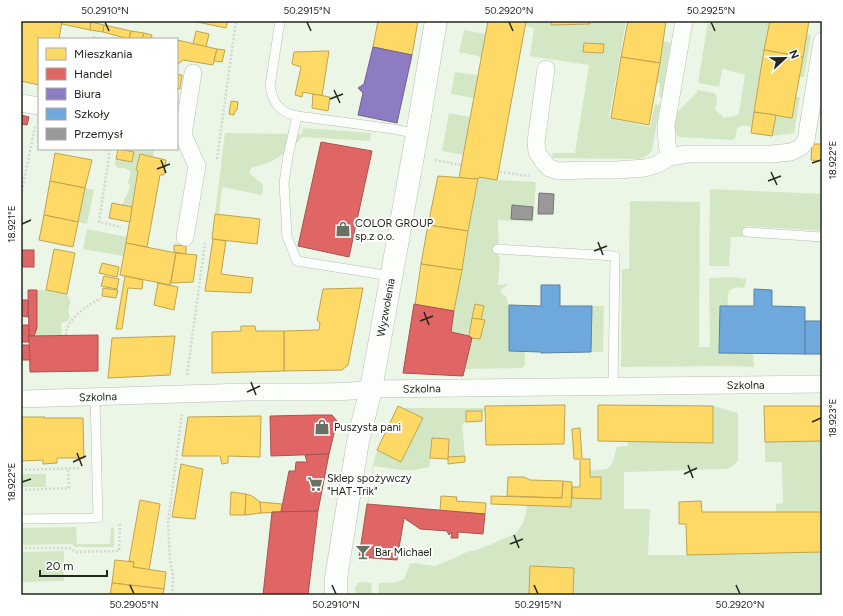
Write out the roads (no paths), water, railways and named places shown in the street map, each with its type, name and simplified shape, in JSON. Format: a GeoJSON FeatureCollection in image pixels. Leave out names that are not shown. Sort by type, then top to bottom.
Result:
{"type":"FeatureCollection","features":[{"type":"Feature","properties":{"kind":"street","name":"Wyzwolenia"},"geometry":{"type":"LineString","coordinates":[[336,595],[336,578],[358,440],[371,389],[436,21]]}},
{"type":"Feature","properties":{"kind":"street"},"geometry":{"type":"LineString","coordinates":[[669,157],[666,125],[684,21]]}},
{"type":"Feature","properties":{"kind":"street"},"geometry":{"type":"LineString","coordinates":[[546,69],[536,142],[537,152],[542,161],[550,168],[558,170],[617,170],[646,168],[658,164],[669,157],[688,154],[772,154],[791,152],[801,147],[806,140],[822,41]]}},
{"type":"Feature","properties":{"kind":"street"},"geometry":{"type":"LineString","coordinates":[[185,237],[197,166],[180,135],[193,73]]}},
{"type":"Feature","properties":{"kind":"street"},"geometry":{"type":"LineString","coordinates":[[21,103],[38,106]]}},
{"type":"Feature","properties":{"kind":"street","name":"Szkolna"},"geometry":{"type":"LineString","coordinates":[[21,398],[95,397],[185,393],[336,392],[371,389],[822,384]]}},
{"type":"Feature","properties":{"kind":"lane"},"geometry":{"type":"LineString","coordinates":[[280,21],[270,86],[275,102],[288,114],[394,129],[417,134]]}},
{"type":"Feature","properties":{"kind":"lane"},"geometry":{"type":"LineString","coordinates":[[297,116],[288,156],[284,183],[287,237],[297,261],[391,276]]}},
{"type":"Feature","properties":{"kind":"lane"},"geometry":{"type":"LineString","coordinates":[[747,232],[822,237]]}},
{"type":"Feature","properties":{"kind":"lane"},"geometry":{"type":"LineString","coordinates":[[497,248],[615,256],[613,387]]}},
{"type":"Feature","properties":{"kind":"lane"},"geometry":{"type":"LineString","coordinates":[[21,519],[98,518],[95,397]]}},
{"type":"Feature","properties":{"kind":"place","name":"COLOR GROUP sp.z o.o."},"geometry":{"type":"Point","coordinates":[343,229]}},
{"type":"Feature","properties":{"kind":"place","name":"Puszysta pani"},"geometry":{"type":"Point","coordinates":[322,427]}},
{"type":"Feature","properties":{"kind":"place","name":"Sklep spożywczy \"HAT-Trik\""},"geometry":{"type":"Point","coordinates":[315,484]}},
{"type":"Feature","properties":{"kind":"place","name":"Bar Michael"},"geometry":{"type":"Point","coordinates":[363,552]}}]}
